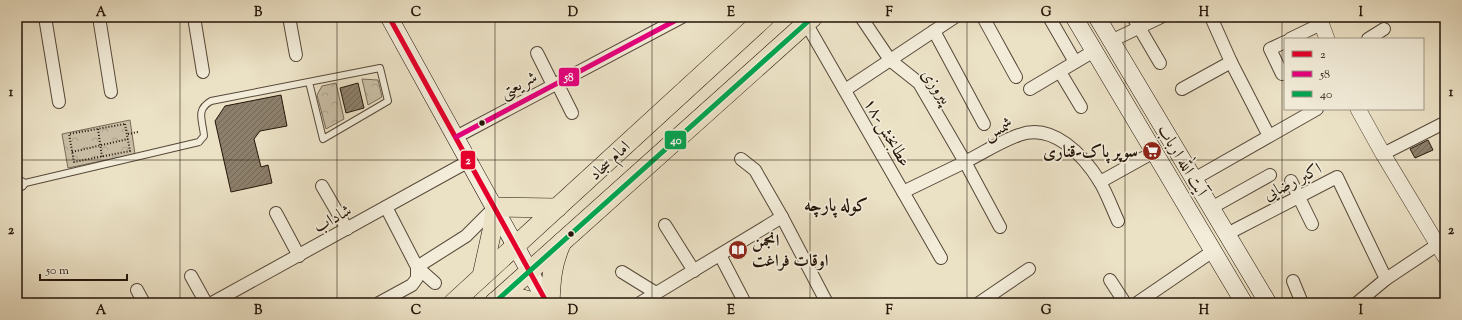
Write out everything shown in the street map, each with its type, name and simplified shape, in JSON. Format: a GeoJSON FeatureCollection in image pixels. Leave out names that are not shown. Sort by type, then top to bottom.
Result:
{"type":"FeatureCollection","features":[{"type":"Feature","properties":{"kind":"main road"},"geometry":{"type":"LineString","coordinates":[[389,17],[529,270],[549,303]]}},
{"type":"Feature","properties":{"kind":"main road","name":"امام سجاد"},"geometry":{"type":"LineString","coordinates":[[453,303],[765,17]]}},
{"type":"Feature","properties":{"kind":"main road","name":"آیت الله ارباب"},"geometry":{"type":"LineString","coordinates":[[1074,17],[1244,303]]}},
{"type":"Feature","properties":{"kind":"main road","name":"آیت الله ارباب"},"geometry":{"type":"LineString","coordinates":[[1097,17],[1268,303]]}},
{"type":"Feature","properties":{"kind":"main road","name":"امام سجاد"},"geometry":{"type":"LineString","coordinates":[[495,302],[809,20]]}},
{"type":"Feature","properties":{"kind":"main road"},"geometry":{"type":"LineString","coordinates":[[1108,75],[1125,64]]}},
{"type":"Feature","properties":{"kind":"main road"},"geometry":{"type":"LineString","coordinates":[[658,115],[679,136]]}},
{"type":"Feature","properties":{"kind":"main road"},"geometry":{"type":"LineString","coordinates":[[495,207],[558,208]]}},
{"type":"Feature","properties":{"kind":"main road"},"geometry":{"type":"LineString","coordinates":[[482,276],[495,207]]}},
{"type":"Feature","properties":{"kind":"main road"},"geometry":{"type":"LineString","coordinates":[[549,303],[551,274],[557,254],[564,240]]}},
{"type":"Feature","properties":{"kind":"main road"},"geometry":{"type":"LineString","coordinates":[[495,302],[522,299],[537,303]]}},
{"type":"Feature","properties":{"kind":"street"},"geometry":{"type":"LineString","coordinates":[[45,17],[59,102]]}},
{"type":"Feature","properties":{"kind":"street"},"geometry":{"type":"LineString","coordinates":[[99,17],[111,92]]}},
{"type":"Feature","properties":{"kind":"street"},"geometry":{"type":"LineString","coordinates":[[194,17],[203,72]]}},
{"type":"Feature","properties":{"kind":"street"},"geometry":{"type":"LineString","coordinates":[[289,17],[296,55]]}},
{"type":"Feature","properties":{"kind":"street","name":"شریعتی"},"geometry":{"type":"LineString","coordinates":[[456,136],[682,17]]}},
{"type":"Feature","properties":{"kind":"street","name":"پیروزی"},"geometry":{"type":"LineString","coordinates":[[861,17],[890,60],[919,83],[965,162]]}},
{"type":"Feature","properties":{"kind":"street"},"geometry":{"type":"LineString","coordinates":[[844,90],[890,60],[938,24],[955,17]]}},
{"type":"Feature","properties":{"kind":"street"},"geometry":{"type":"LineString","coordinates":[[983,17],[1016,77]]}},
{"type":"Feature","properties":{"kind":"street"},"geometry":{"type":"LineString","coordinates":[[1049,17],[1075,62]]}},
{"type":"Feature","properties":{"kind":"street"},"geometry":{"type":"LineString","coordinates":[[1133,17],[1160,63]]}},
{"type":"Feature","properties":{"kind":"street"},"geometry":{"type":"LineString","coordinates":[[1112,41],[1161,17]]}},
{"type":"Feature","properties":{"kind":"street"},"geometry":{"type":"LineString","coordinates":[[1211,17],[1231,62],[1269,136]]}},
{"type":"Feature","properties":{"kind":"street","name":"۱۸-عطابخش"},"geometry":{"type":"LineString","coordinates":[[809,20],[844,90],[941,258]]}},
{"type":"Feature","properties":{"kind":"street"},"geometry":{"type":"LineString","coordinates":[[1292,38],[1320,20],[1327,38]]}},
{"type":"Feature","properties":{"kind":"street"},"geometry":{"type":"LineString","coordinates":[[938,24],[984,124]]}},
{"type":"Feature","properties":{"kind":"street"},"geometry":{"type":"LineString","coordinates":[[1370,38],[1384,30]]}},
{"type":"Feature","properties":{"kind":"street"},"geometry":{"type":"LineString","coordinates":[[1282,74],[1270,49],[1284,42]]}},
{"type":"Feature","properties":{"kind":"street"},"geometry":{"type":"LineString","coordinates":[[1030,89],[1094,51]]}},
{"type":"Feature","properties":{"kind":"street"},"geometry":{"type":"LineString","coordinates":[[537,53],[572,113]]}},
{"type":"Feature","properties":{"kind":"street"},"geometry":{"type":"LineString","coordinates":[[1182,89],[1231,62]]}},
{"type":"Feature","properties":{"kind":"street"},"geometry":{"type":"LineString","coordinates":[[1060,72],[1081,107]]}},
{"type":"Feature","properties":{"kind":"street"},"geometry":{"type":"LineString","coordinates":[[1194,179],[1315,110]]}},
{"type":"Feature","properties":{"kind":"street"},"geometry":{"type":"LineString","coordinates":[[1357,303],[1386,279],[1441,251],[1359,110]]}},
{"type":"Feature","properties":{"kind":"street"},"geometry":{"type":"LineString","coordinates":[[1383,154],[1444,125]]}},
{"type":"Feature","properties":{"kind":"street","name":"شمس"},"geometry":{"type":"LineString","coordinates":[[903,192],[1020,134],[1033,132],[1044,133],[1064,142],[1080,156],[1100,182],[1118,221]]}},
{"type":"Feature","properties":{"kind":"street"},"geometry":{"type":"LineString","coordinates":[[1100,182],[1154,152]]}},
{"type":"Feature","properties":{"kind":"street"},"geometry":{"type":"LineString","coordinates":[[741,159],[755,170],[782,217],[827,303]]}},
{"type":"Feature","properties":{"kind":"street","name":"شاداب"},"geometry":{"type":"LineString","coordinates":[[212,303],[469,161]]}},
{"type":"Feature","properties":{"kind":"street"},"geometry":{"type":"LineString","coordinates":[[965,162],[1000,227]]}},
{"type":"Feature","properties":{"kind":"street"},"geometry":{"type":"LineString","coordinates":[[1211,208],[1270,175]]}},
{"type":"Feature","properties":{"kind":"street","name":"اکبر رضایی"},"geometry":{"type":"LineString","coordinates":[[1227,234],[1337,178],[1386,279]]}},
{"type":"Feature","properties":{"kind":"street"},"geometry":{"type":"LineString","coordinates":[[1291,181],[1312,224]]}},
{"type":"Feature","properties":{"kind":"street"},"geometry":{"type":"LineString","coordinates":[[322,186],[346,229]]}},
{"type":"Feature","properties":{"kind":"street"},"geometry":{"type":"LineString","coordinates":[[386,207],[417,267],[435,283]]}},
{"type":"Feature","properties":{"kind":"street"},"geometry":{"type":"LineString","coordinates":[[417,267],[466,236],[495,207]]}},
{"type":"Feature","properties":{"kind":"street"},"geometry":{"type":"LineString","coordinates":[[276,213],[299,256]]}},
{"type":"Feature","properties":{"kind":"street"},"geometry":{"type":"LineString","coordinates":[[640,303],[782,217]]}},
{"type":"Feature","properties":{"kind":"street"},"geometry":{"type":"LineString","coordinates":[[665,226],[694,271]]}},
{"type":"Feature","properties":{"kind":"street"},"geometry":{"type":"LineString","coordinates":[[1137,303],[1213,251]]}},
{"type":"Feature","properties":{"kind":"street"},"geometry":{"type":"LineString","coordinates":[[720,255],[745,303]]}},
{"type":"Feature","properties":{"kind":"street"},"geometry":{"type":"LineString","coordinates":[[379,303],[412,285],[417,278],[417,267]]}},
{"type":"Feature","properties":{"kind":"street"},"geometry":{"type":"LineString","coordinates":[[979,303],[1029,269]]}},
{"type":"Feature","properties":{"kind":"street"},"geometry":{"type":"LineString","coordinates":[[622,272],[656,293]]}},
{"type":"Feature","properties":{"kind":"street"},"geometry":{"type":"LineString","coordinates":[[191,276],[206,303]]}},
{"type":"Feature","properties":{"kind":"street"},"geometry":{"type":"LineString","coordinates":[[1110,280],[1125,303]]}},
{"type":"Feature","properties":{"kind":"street"},"geometry":{"type":"LineString","coordinates":[[1293,281],[1302,303]]}},
{"type":"Feature","properties":{"kind":"street"},"geometry":{"type":"LineString","coordinates":[[137,290],[144,303]]}},
{"type":"Feature","properties":{"kind":"lane"},"geometry":{"type":"LineString","coordinates":[[19,184],[199,142],[204,136],[201,111],[203,106],[207,103],[218,100],[309,82],[380,68],[388,101],[323,139],[309,82]]}},
{"type":"Feature","properties":{"kind":"path"},"geometry":{"type":"LineString","coordinates":[[125,124],[130,151],[74,162],[69,134],[98,129],[125,124]]}},
{"type":"Feature","properties":{"kind":"path"},"geometry":{"type":"LineString","coordinates":[[98,129],[102,157]]}},
{"type":"Feature","properties":{"kind":"path"},"geometry":{"type":"LineString","coordinates":[[127,134],[138,132]]}},
{"type":"Feature","properties":{"kind":"path"},"geometry":{"type":"LineString","coordinates":[[72,152],[128,139]]}},
{"type":"Feature","properties":{"kind":"green space"},"geometry":{"type":"Polygon","coordinates":[[[362,79],[378,80],[382,97],[368,105],[362,79]]]}},
{"type":"Feature","properties":{"kind":"green space"},"geometry":{"type":"Polygon","coordinates":[[[336,83],[344,119],[326,129],[317,95],[322,86],[336,83]]]}},
{"type":"Feature","properties":{"kind":"green space"},"geometry":{"type":"Polygon","coordinates":[[[130,120],[135,154],[68,168],[62,134],[130,120]]]}},
{"type":"Feature","properties":{"kind":"building"},"geometry":{"type":"Polygon","coordinates":[[[358,83],[364,108],[346,113],[340,88],[358,83]]]}},
{"type":"Feature","properties":{"kind":"building"},"geometry":{"type":"Polygon","coordinates":[[[281,95],[287,126],[260,131],[254,139],[261,167],[268,165],[272,183],[231,192],[215,121],[225,106],[281,95]]]}},
{"type":"Feature","properties":{"kind":"building"},"geometry":{"type":"Polygon","coordinates":[[[1428,140],[1433,150],[1415,158],[1410,149],[1428,140]]]}},
{"type":"Feature","properties":{"kind":"transit line","name":"2"},"geometry":{"type":"LineString","coordinates":[[389,17],[547,303]]}},
{"type":"Feature","properties":{"kind":"transit line","name":"58"},"geometry":{"type":"LineString","coordinates":[[456,137],[682,17]]}},
{"type":"Feature","properties":{"kind":"transit line","name":"40"},"geometry":{"type":"LineString","coordinates":[[494,303],[813,17]]}},
{"type":"Feature","properties":{"kind":"place","name":"سوپر پاک-قناری"},"geometry":{"type":"Point","coordinates":[1152,151]}},
{"type":"Feature","properties":{"kind":"place","name":"انجمن اوقات فراغت"},"geometry":{"type":"Point","coordinates":[738,250]}},
{"type":"Feature","properties":{"kind":"district","name":"کوله پارچه"},"geometry":{"type":"Point","coordinates":[836,205]}}]}
